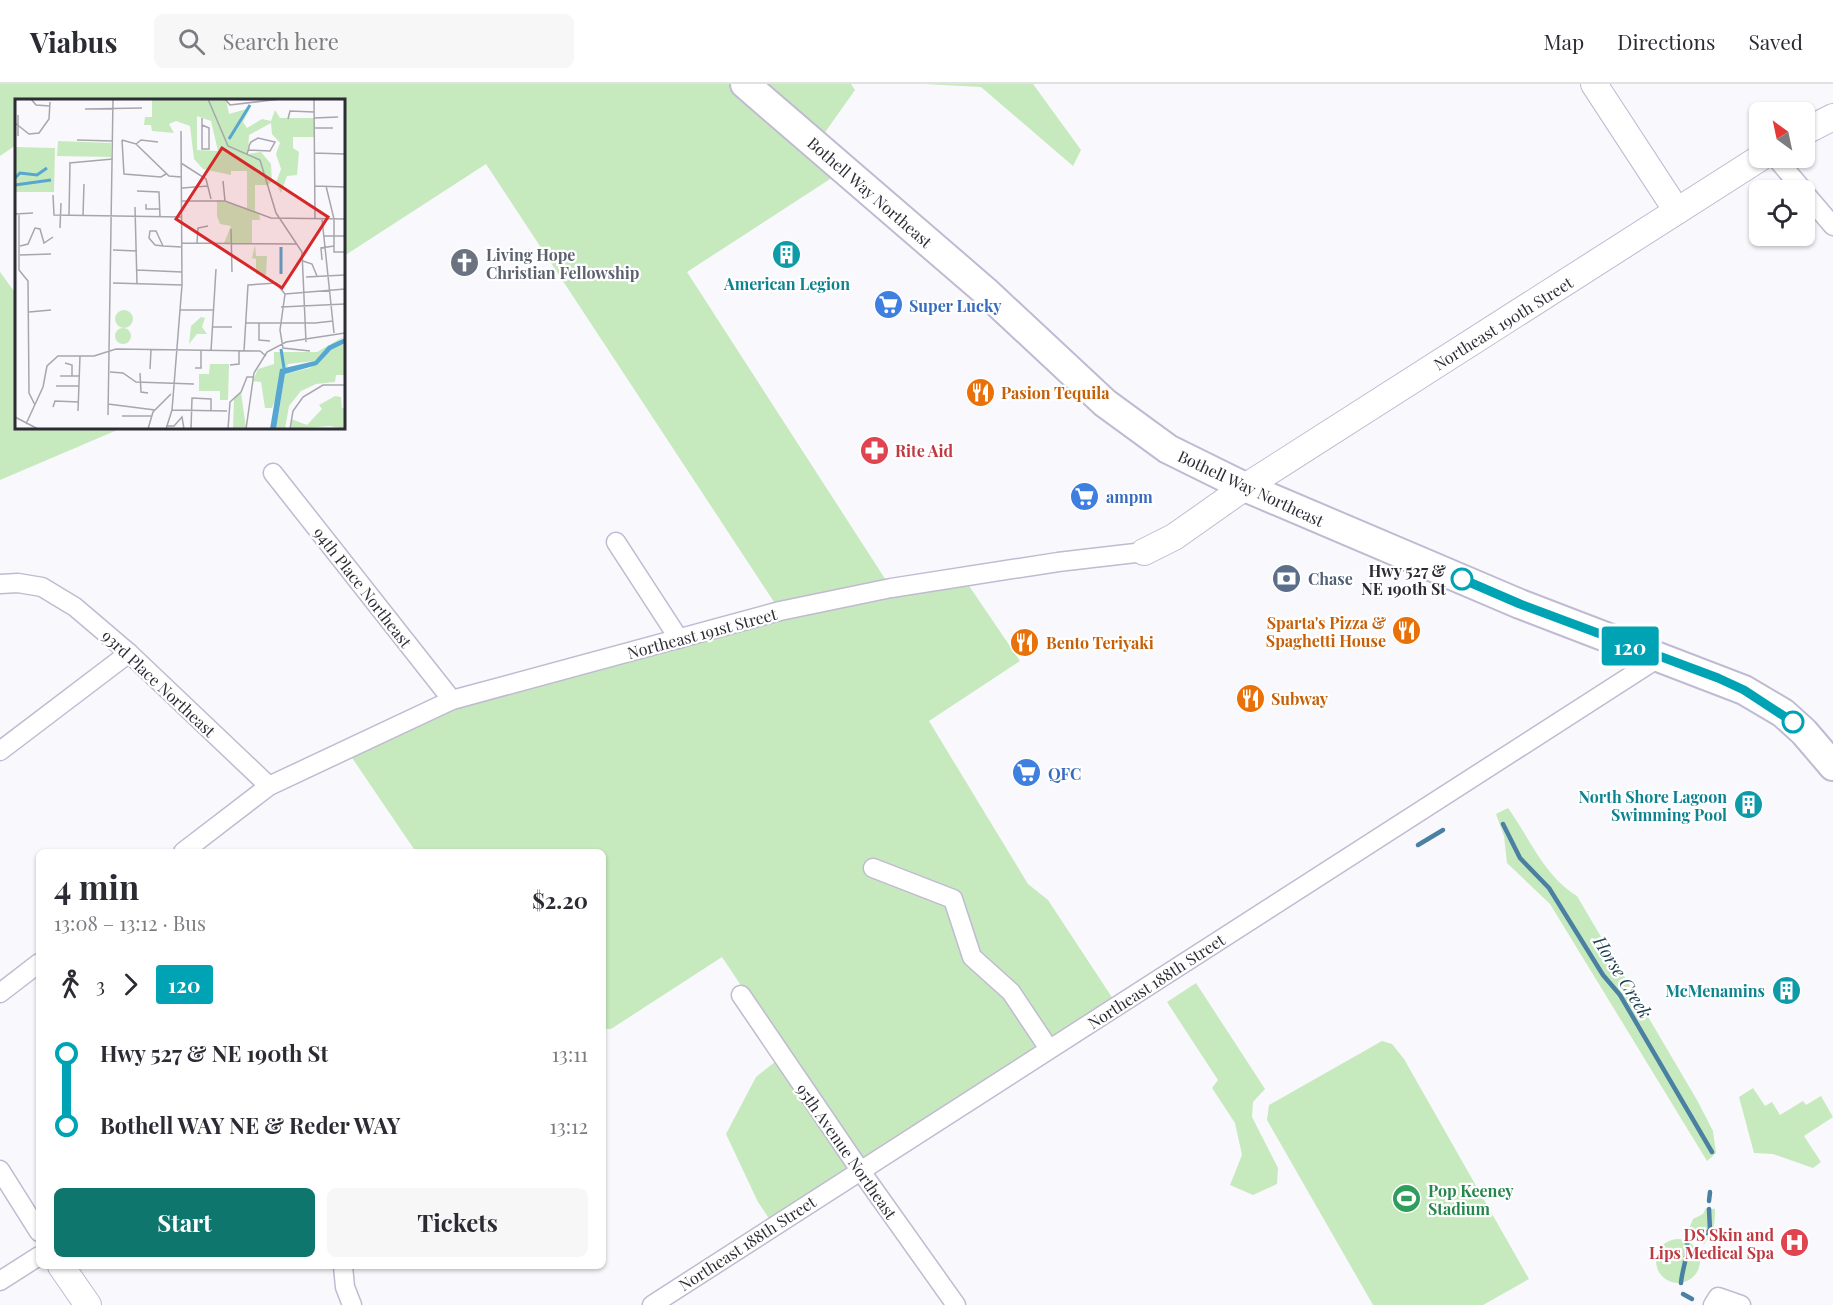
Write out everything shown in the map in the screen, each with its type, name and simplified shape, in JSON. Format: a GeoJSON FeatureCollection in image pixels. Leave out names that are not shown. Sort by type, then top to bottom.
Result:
{"type":"FeatureCollection","features":[{"type":"Feature","properties":{"kind":"main road","name":"Bothell Way Northeast"},"geometry":{"type":"LineString","coordinates":[[745,84],[985,291],[1105,403],[1168,449],[1245,488],[1520,604],[1736,686],[1783,713],[1804,732],[1833,766]]}},
{"type":"Feature","properties":{"kind":"street"},"geometry":{"type":"LineString","coordinates":[[1594,84],[1677,211]]}},
{"type":"Feature","properties":{"kind":"street"},"geometry":{"type":"LineString","coordinates":[[1815,126],[1833,117]]}},
{"type":"Feature","properties":{"kind":"street","name":"Northeast 190th Street"},"geometry":{"type":"LineString","coordinates":[[1245,488],[1749,165]]}},
{"type":"Feature","properties":{"kind":"street"},"geometry":{"type":"LineString","coordinates":[[1784,168],[1795,180]]}},
{"type":"Feature","properties":{"kind":"street"},"geometry":{"type":"LineString","coordinates":[[1815,204],[1833,226]]}},
{"type":"Feature","properties":{"kind":"street","name":"94th Place Northeast"},"geometry":{"type":"LineString","coordinates":[[273,473],[452,700]]}},
{"type":"Feature","properties":{"kind":"street","name":"Northeast 191st Street"},"geometry":{"type":"LineString","coordinates":[[187,849],[269,786],[452,700],[780,611],[891,588],[1058,562],[1144,552],[1174,537],[1245,488]]}},
{"type":"Feature","properties":{"kind":"street"},"geometry":{"type":"LineString","coordinates":[[616,542],[679,639]]}},
{"type":"Feature","properties":{"kind":"street","name":"93rd Place Northeast"},"geometry":{"type":"LineString","coordinates":[[0,584],[18,583],[42,587],[75,607],[129,653],[269,786]]}},
{"type":"Feature","properties":{"kind":"street"},"geometry":{"type":"LineString","coordinates":[[0,751],[129,653]]}},
{"type":"Feature","properties":{"kind":"street","name":"Northeast 188th Street"},"geometry":{"type":"LineString","coordinates":[[652,1305],[1660,657]]}},
{"type":"Feature","properties":{"kind":"street"},"geometry":{"type":"LineString","coordinates":[[873,868],[953,899],[972,957],[1011,992],[1049,1049]]}},
{"type":"Feature","properties":{"kind":"street"},"geometry":{"type":"LineString","coordinates":[[0,993],[36,965]]}},
{"type":"Feature","properties":{"kind":"street","name":"95th Avenue Northeast"},"geometry":{"type":"LineString","coordinates":[[741,995],[860,1170],[956,1305]]}},
{"type":"Feature","properties":{"kind":"street"},"geometry":{"type":"LineString","coordinates":[[0,1170],[36,1227]]}},
{"type":"Feature","properties":{"kind":"street"},"geometry":{"type":"LineString","coordinates":[[0,1281],[36,1258]]}},
{"type":"Feature","properties":{"kind":"street"},"geometry":{"type":"LineString","coordinates":[[64,1269],[88,1305]]}},
{"type":"Feature","properties":{"kind":"street"},"geometry":{"type":"LineString","coordinates":[[342,1269],[351,1305]]}},
{"type":"Feature","properties":{"kind":"street"},"geometry":{"type":"LineString","coordinates":[[1715,1301],[1741,1305]]}},
{"type":"Feature","properties":{"kind":"green space"},"geometry":{"type":"Polygon","coordinates":[[[0,84],[851,84],[855,90],[816,145],[844,170],[687,272],[891,588],[963,577],[1020,661],[929,721],[1028,884],[1048,900],[1117,1005],[774,1226],[758,1202],[726,1134],[756,1077],[786,1053],[722,957],[611,1029],[606,1029],[606,849],[414,849],[346,749],[452,700],[780,611],[486,164],[345,255],[345,99],[15,99],[15,146],[0,156],[0,84]]]}},
{"type":"Feature","properties":{"kind":"green space"},"geometry":{"type":"Polygon","coordinates":[[[925,84],[1033,84],[1081,150],[1073,166],[981,87],[925,84]]]}},
{"type":"Feature","properties":{"kind":"green space"},"geometry":{"type":"Polygon","coordinates":[[[0,272],[15,293],[15,429],[120,429],[0,480],[0,272]]]}},
{"type":"Feature","properties":{"kind":"green space"},"geometry":{"type":"Polygon","coordinates":[[[1508,808],[1546,867],[1577,896],[1697,1100],[1713,1131],[1716,1153],[1707,1161],[1550,904],[1507,863],[1504,836],[1496,814],[1508,808]]]}},
{"type":"Feature","properties":{"kind":"green space"},"geometry":{"type":"Polygon","coordinates":[[[1196,983],[1265,1089],[1253,1102],[1252,1117],[1278,1168],[1277,1184],[1253,1195],[1230,1185],[1242,1155],[1235,1123],[1212,1088],[1218,1080],[1167,1002],[1196,983]]]}},
{"type":"Feature","properties":{"kind":"green space"},"geometry":{"type":"Polygon","coordinates":[[[1382,1041],[1392,1044],[1404,1059],[1529,1279],[1483,1305],[1373,1305],[1267,1120],[1269,1105],[1382,1041]]]}},
{"type":"Feature","properties":{"kind":"green space"},"geometry":{"type":"Polygon","coordinates":[[[1753,1088],[1765,1106],[1772,1102],[1780,1115],[1803,1101],[1806,1105],[1821,1096],[1833,1117],[1804,1136],[1821,1162],[1813,1168],[1773,1154],[1754,1153],[1739,1097],[1753,1088]]]}},
{"type":"Feature","properties":{"kind":"green space"},"geometry":{"type":"Polygon","coordinates":[[[1706,1208],[1715,1209],[1715,1219],[1712,1232],[1704,1244],[1688,1231],[1693,1219],[1703,1214],[1706,1208]]]}},
{"type":"Feature","properties":{"kind":"green space"},"geometry":{"type":"Polygon","coordinates":[[[1678,1239],[1694,1245],[1700,1261],[1694,1277],[1678,1283],[1662,1277],[1656,1261],[1662,1245],[1678,1239]]]}},
{"type":"Feature","properties":{"kind":"waterway","name":"Horse Creek"},"geometry":{"type":"LineString","coordinates":[[1503,824],[1520,858],[1549,888],[1603,975],[1620,995],[1712,1152]]}},
{"type":"Feature","properties":{"kind":"waterway","name":"Horse Creek"},"geometry":{"type":"LineString","coordinates":[[1418,845],[1443,830]]}},
{"type":"Feature","properties":{"kind":"waterway","name":"Horse Creek"},"geometry":{"type":"LineString","coordinates":[[1709,1201],[1710,1192]]}},
{"type":"Feature","properties":{"kind":"waterway","name":"Horse Creek"},"geometry":{"type":"LineString","coordinates":[[1699,1238],[1710,1230],[1709,1209]]}},
{"type":"Feature","properties":{"kind":"waterway","name":"Horse Creek"},"geometry":{"type":"LineString","coordinates":[[1681,1283],[1687,1243]]}},
{"type":"Feature","properties":{"kind":"waterway","name":"Horse Creek"},"geometry":{"type":"LineString","coordinates":[[1683,1294],[1692,1299]]}},
{"type":"Feature","properties":{"kind":"bus line","name":"120"},"geometry":{"type":"LineString","coordinates":[[1462,579],[1520,604],[1718,678],[1744,690],[1783,713],[1793,722]]}},
{"type":"Feature","properties":{"kind":"place","name":"American Legion"},"geometry":{"type":"Point","coordinates":[787,255]}},
{"type":"Feature","properties":{"kind":"place","name":"Living Hope Christian Fellowship"},"geometry":{"type":"Point","coordinates":[465,263]}},
{"type":"Feature","properties":{"kind":"place","name":"Super Lucky"},"geometry":{"type":"Point","coordinates":[888,305]}},
{"type":"Feature","properties":{"kind":"place","name":"Pasion Tequila"},"geometry":{"type":"Point","coordinates":[980,392]}},
{"type":"Feature","properties":{"kind":"place","name":"Rite Aid"},"geometry":{"type":"Point","coordinates":[874,450]}},
{"type":"Feature","properties":{"kind":"place","name":"ampm"},"geometry":{"type":"Point","coordinates":[1085,496]}},
{"type":"Feature","properties":{"kind":"place","name":"Chase"},"geometry":{"type":"Point","coordinates":[1287,578]}},
{"type":"Feature","properties":{"kind":"place","name":"Hwy 527 & NE 190th St"},"geometry":{"type":"Point","coordinates":[1462,579]}},
{"type":"Feature","properties":{"kind":"place","name":"Sparta's Pizza & Spaghetti House"},"geometry":{"type":"Point","coordinates":[1407,631]}},
{"type":"Feature","properties":{"kind":"place","name":"Bento Teriyaki"},"geometry":{"type":"Point","coordinates":[1025,642]}},
{"type":"Feature","properties":{"kind":"place","name":"Subway"},"geometry":{"type":"Point","coordinates":[1250,698]}},
{"type":"Feature","properties":{"kind":"place","name":"QFC"},"geometry":{"type":"Point","coordinates":[1027,773]}},
{"type":"Feature","properties":{"kind":"place","name":"North Shore Lagoon Swimming Pool"},"geometry":{"type":"Point","coordinates":[1748,805]}},
{"type":"Feature","properties":{"kind":"place","name":"McMenamins"},"geometry":{"type":"Point","coordinates":[1786,990]}},
{"type":"Feature","properties":{"kind":"place","name":"Pop Keeney Stadium"},"geometry":{"type":"Point","coordinates":[1407,1199]}},
{"type":"Feature","properties":{"kind":"place","name":"DS Skin and Lips Medical Spa"},"geometry":{"type":"Point","coordinates":[1795,1243]}}]}
